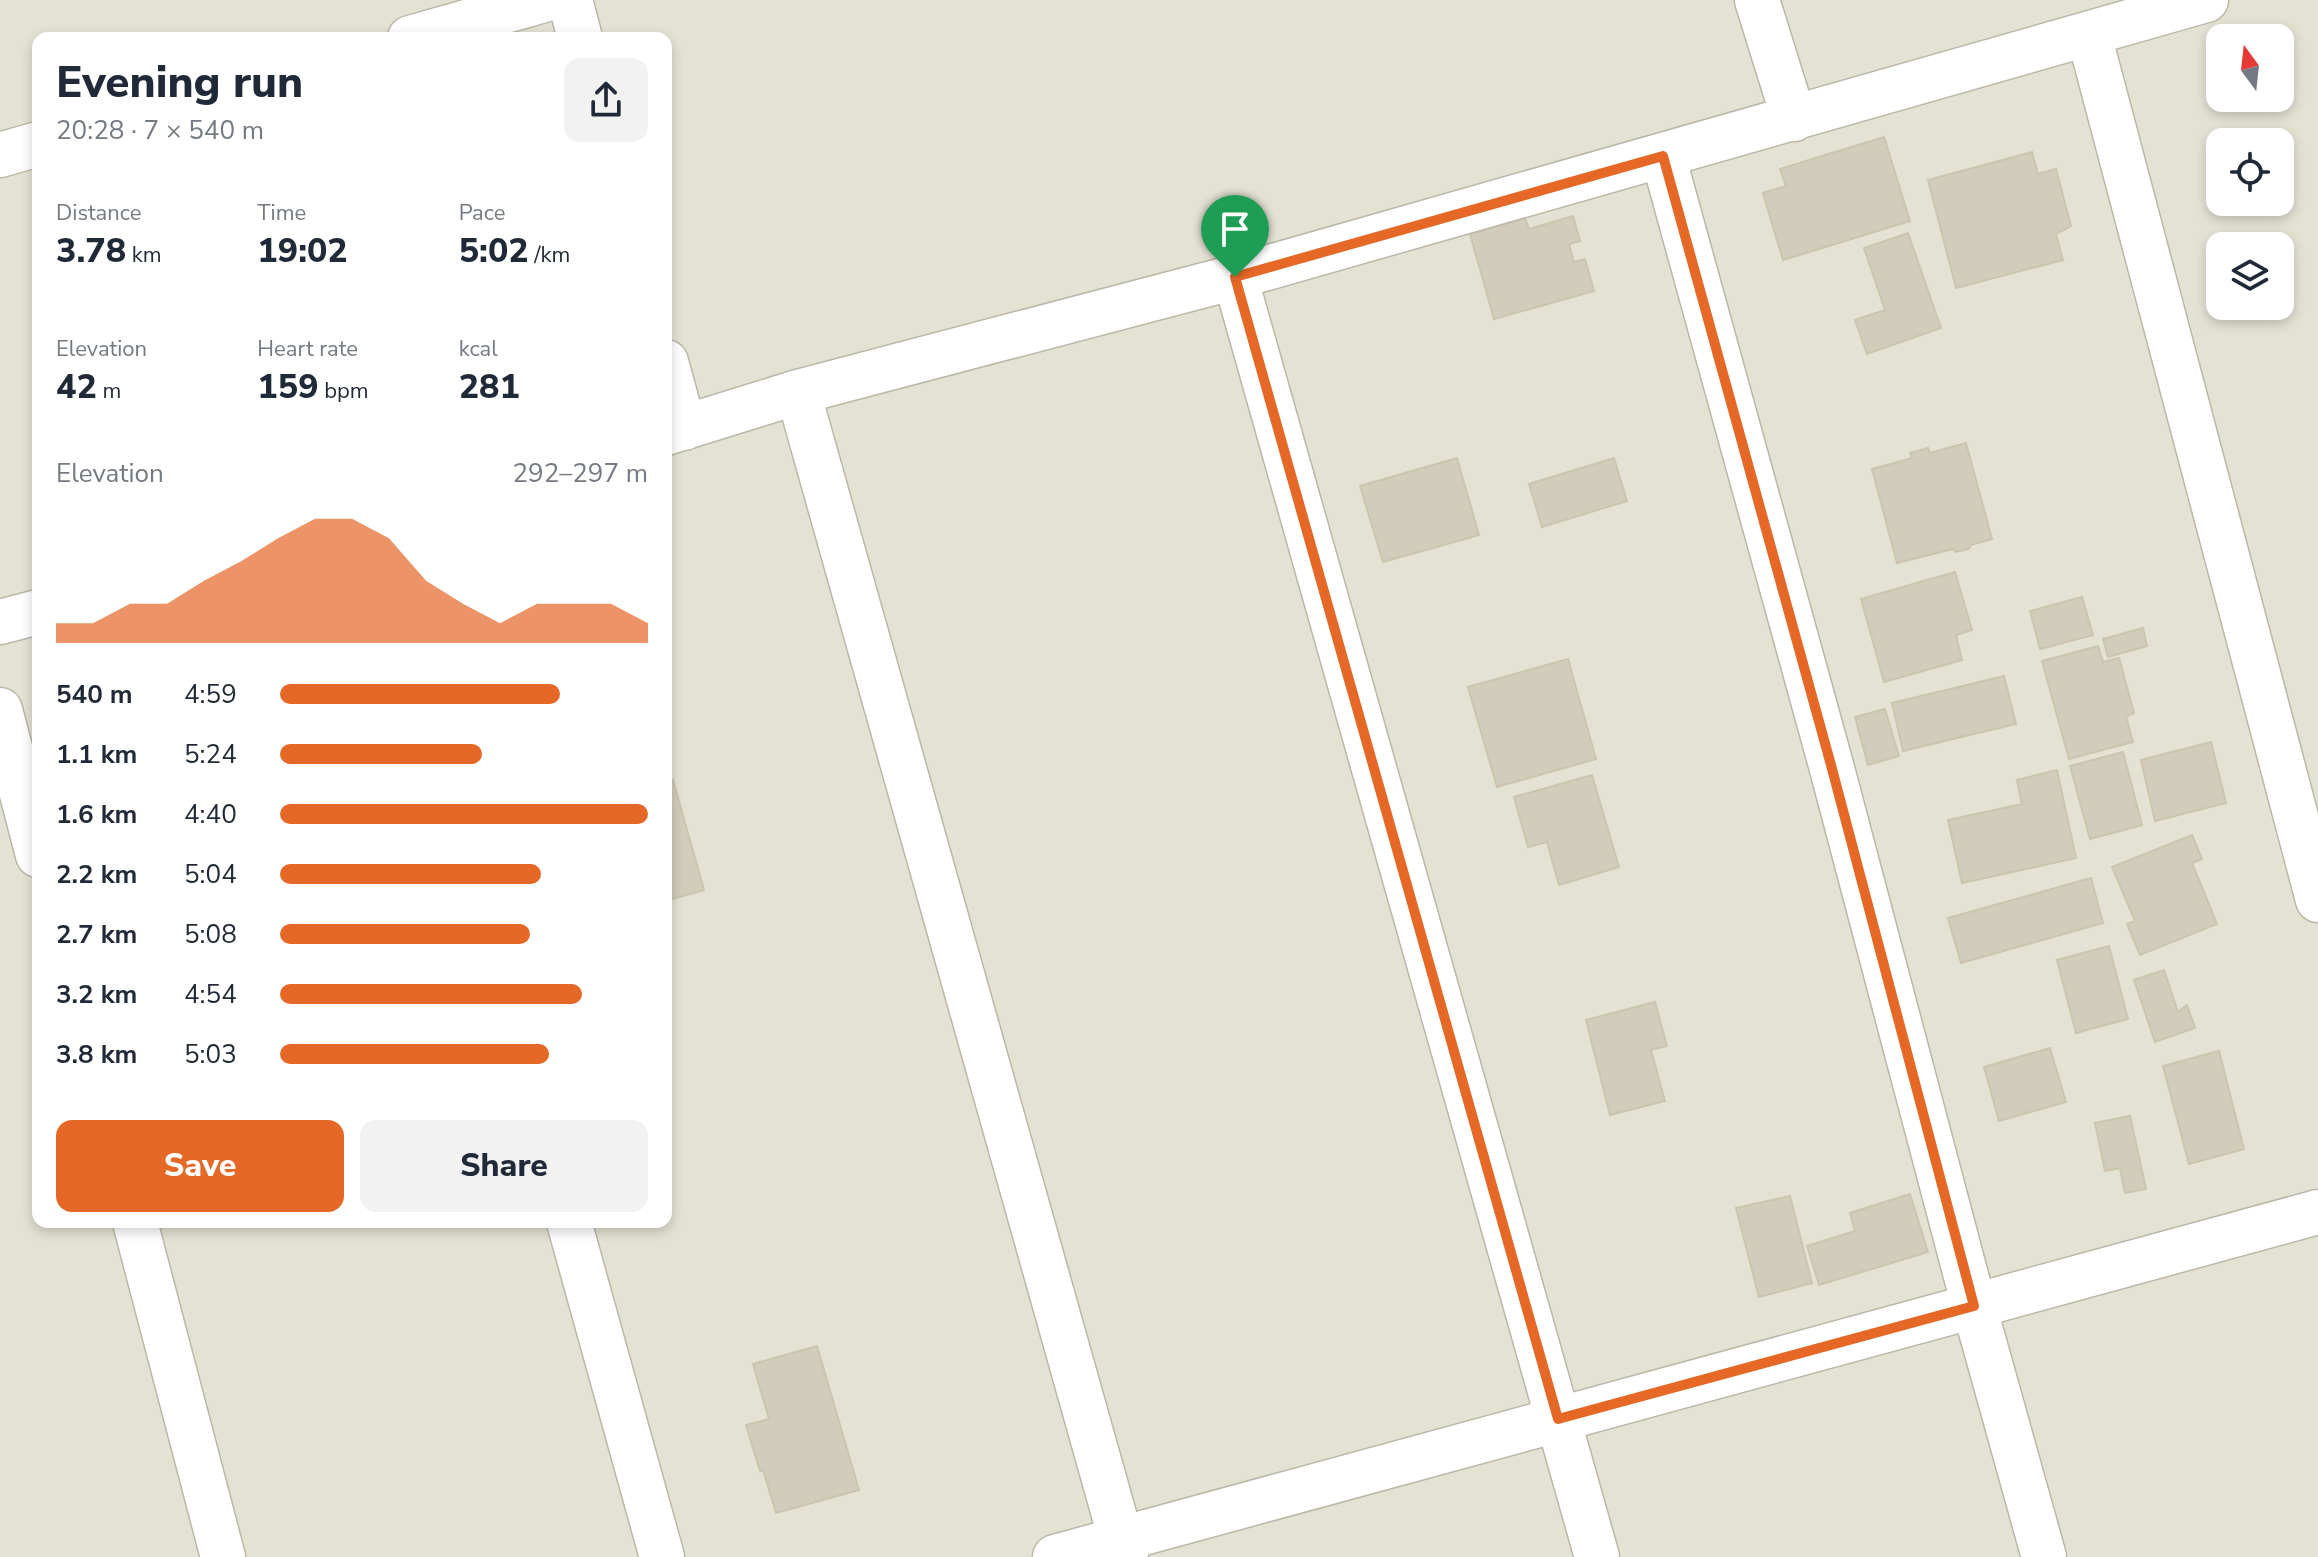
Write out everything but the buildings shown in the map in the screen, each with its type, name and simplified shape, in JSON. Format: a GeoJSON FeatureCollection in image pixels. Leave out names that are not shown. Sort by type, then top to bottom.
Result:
{"type":"FeatureCollection","features":[{"type":"Feature","properties":{"kind":"street"},"geometry":{"type":"LineString","coordinates":[[431,32],[544,0]]}},
{"type":"Feature","properties":{"kind":"street"},"geometry":{"type":"LineString","coordinates":[[570,0],[578,32]]}},
{"type":"Feature","properties":{"kind":"street"},"geometry":{"type":"LineString","coordinates":[[1757,0],[1794,119]]}},
{"type":"Feature","properties":{"kind":"street"},"geometry":{"type":"LineString","coordinates":[[672,408],[675,431],[798,392],[1235,277],[2206,0]]}},
{"type":"Feature","properties":{"kind":"street"},"geometry":{"type":"LineString","coordinates":[[2089,35],[2318,900]]}},
{"type":"Feature","properties":{"kind":"street"},"geometry":{"type":"LineString","coordinates":[[0,155],[32,146]]}},
{"type":"Feature","properties":{"kind":"street"},"geometry":{"type":"LineString","coordinates":[[1663,156],[2044,1557]]}},
{"type":"Feature","properties":{"kind":"street"},"geometry":{"type":"LineString","coordinates":[[1235,277],[1597,1557]]}},
{"type":"Feature","properties":{"kind":"street"},"geometry":{"type":"LineString","coordinates":[[798,392],[1124,1548]]}},
{"type":"Feature","properties":{"kind":"street"},"geometry":{"type":"LineString","coordinates":[[0,622],[32,614]]}},
{"type":"Feature","properties":{"kind":"street"},"geometry":{"type":"LineString","coordinates":[[0,710],[32,832]]}},
{"type":"Feature","properties":{"kind":"street"},"geometry":{"type":"LineString","coordinates":[[1055,1557],[1124,1548],[1558,1419],[2318,1212]]}},
{"type":"Feature","properties":{"kind":"street"},"geometry":{"type":"LineString","coordinates":[[137,1228],[223,1557]]}},
{"type":"Feature","properties":{"kind":"street"},"geometry":{"type":"LineString","coordinates":[[571,1228],[662,1557]]}},
{"type":"Feature","properties":{"kind":"shaded area"},"geometry":{"type":"Polygon","coordinates":[[[0,0],[2318,0],[2318,1557],[0,1557],[0,0]]]}},
{"type":"Feature","properties":{"kind":"route"},"geometry":{"type":"LineString","coordinates":[[1663,156],[1831,765],[1974,1306],[1558,1419],[1235,277],[1663,156]]}}]}
